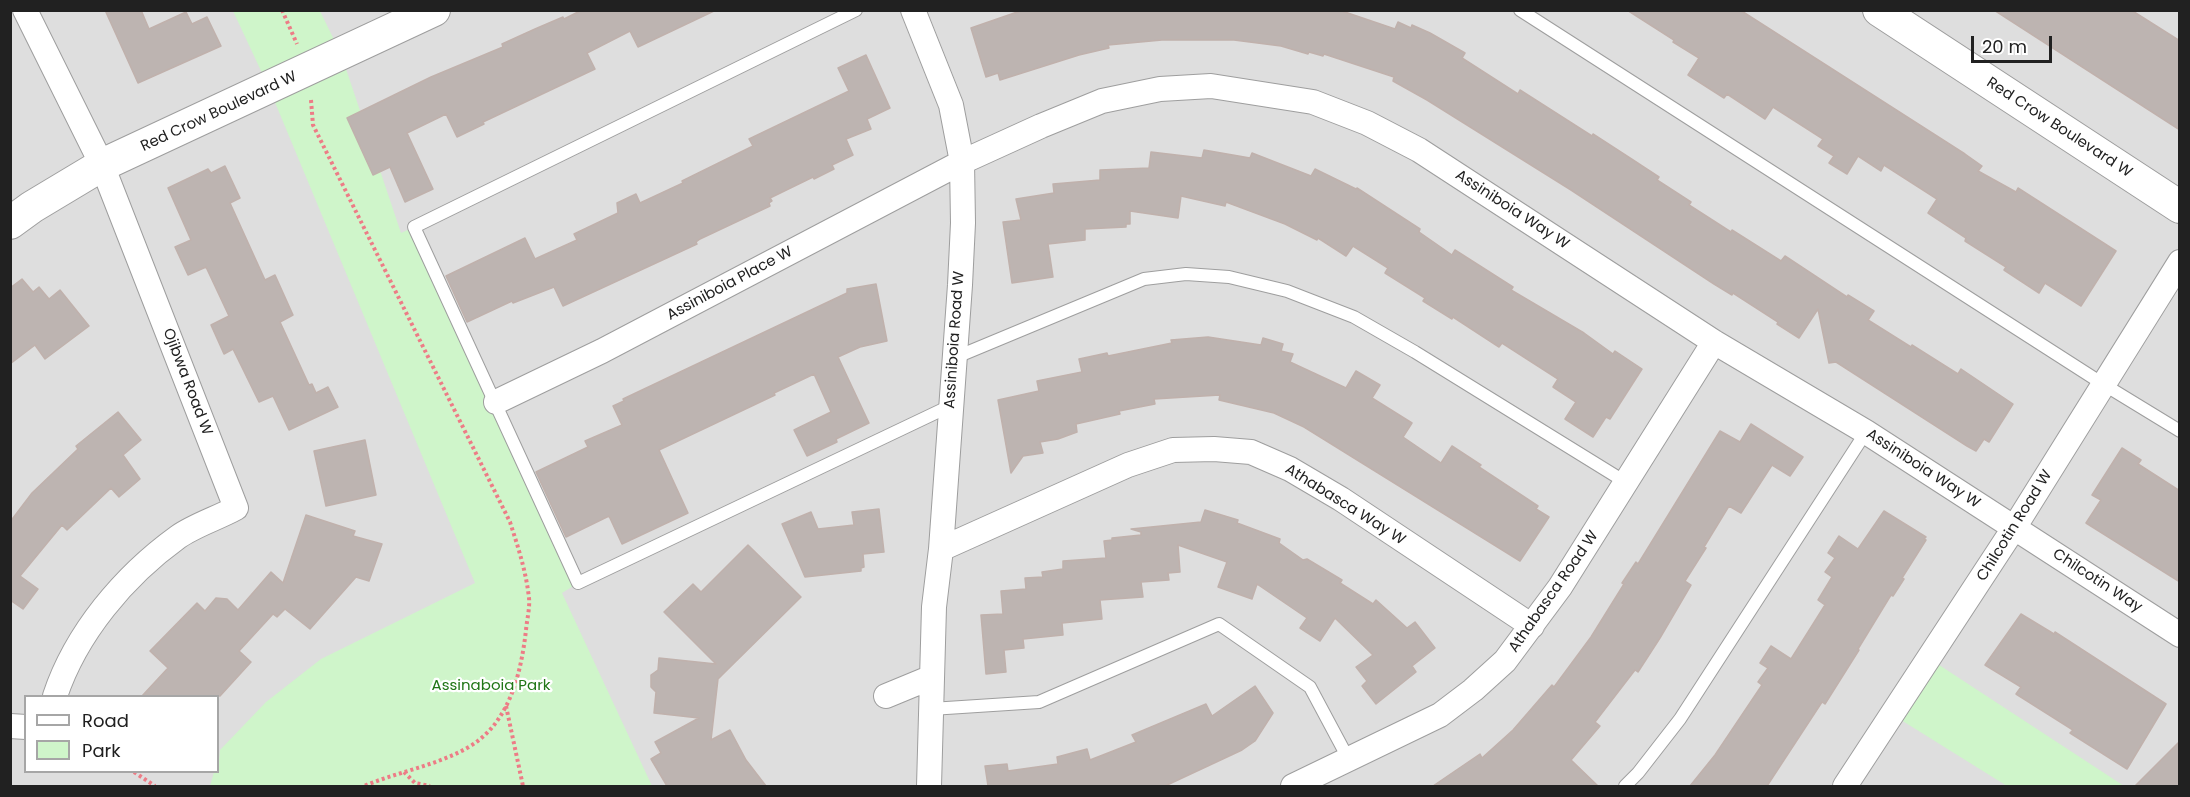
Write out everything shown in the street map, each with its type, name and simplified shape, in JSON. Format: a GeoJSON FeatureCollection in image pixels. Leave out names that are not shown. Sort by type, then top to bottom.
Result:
{"type":"FeatureCollection","features":[{"type":"Feature","properties":{"kind":"street","name":"Ojibwa Road W"},"geometry":{"type":"LineString","coordinates":[[25,10],[102,165],[237,508],[180,536],[133,574],[89,629],[55,695]]}},
{"type":"Feature","properties":{"kind":"street","name":"Red Crow Boulevard W"},"geometry":{"type":"LineString","coordinates":[[10,223],[32,207],[102,165],[308,71],[434,10]]}},
{"type":"Feature","properties":{"kind":"street","name":"Assiniboia Road W"},"geometry":{"type":"LineString","coordinates":[[913,10],[951,105],[962,162],[963,223],[941,549],[934,607],[929,786]]}},
{"type":"Feature","properties":{"kind":"street","name":"Red Crow Boulevard W"},"geometry":{"type":"LineString","coordinates":[[1879,10],[2180,207]]}},
{"type":"Feature","properties":{"kind":"street","name":"Assiniboia Way W"},"geometry":{"type":"LineString","coordinates":[[962,162],[1102,101],[1160,89],[1211,86],[1313,102],[1367,123],[1419,150],[1714,342],[1866,432],[2014,528]]}},
{"type":"Feature","properties":{"kind":"street","name":"Assiniboia Place W"},"geometry":{"type":"LineString","coordinates":[[496,402],[602,351],[962,162]]}},
{"type":"Feature","properties":{"kind":"street","name":"Chilcotin Road W"},"geometry":{"type":"LineString","coordinates":[[1845,786],[2014,528],[2180,262]]}},
{"type":"Feature","properties":{"kind":"street","name":"Athabasca Road W"},"geometry":{"type":"LineString","coordinates":[[1293,786],[1440,715],[1505,662],[1532,626],[1627,483],[1714,342]]}},
{"type":"Feature","properties":{"kind":"street","name":"Athabasca Way W"},"geometry":{"type":"LineString","coordinates":[[941,549],[1128,465],[1173,450],[1214,449],[1251,452],[1290,469],[1341,499],[1532,626]]}},
{"type":"Feature","properties":{"kind":"street","name":"Chilcotin Way"},"geometry":{"type":"LineString","coordinates":[[2014,528],[2180,635]]}},
{"type":"Feature","properties":{"kind":"street"},"geometry":{"type":"LineString","coordinates":[[886,696],[932,676]]}},
{"type":"Feature","properties":{"kind":"lane"},"geometry":{"type":"LineString","coordinates":[[856,10],[414,227],[578,583],[950,406]]}},
{"type":"Feature","properties":{"kind":"lane"},"geometry":{"type":"LineString","coordinates":[[1520,10],[2103,384],[2180,430]]}},
{"type":"Feature","properties":{"kind":"lane"},"geometry":{"type":"LineString","coordinates":[[954,358],[1144,279],[1186,274],[1229,277],[1287,291],[1354,317],[1627,483]]}},
{"type":"Feature","properties":{"kind":"lane"},"geometry":{"type":"LineString","coordinates":[[1625,786],[1680,719],[1866,432]]}},
{"type":"Feature","properties":{"kind":"lane"},"geometry":{"type":"LineString","coordinates":[[931,709],[1039,702],[1219,624],[1310,687],[1349,760]]}},
{"type":"Feature","properties":{"kind":"path"},"geometry":{"type":"LineString","coordinates":[[282,10],[308,71],[313,126],[504,512],[524,563],[530,601],[523,662],[506,706],[490,732],[450,757],[364,786]]}},
{"type":"Feature","properties":{"kind":"path"},"geometry":{"type":"LineString","coordinates":[[506,706],[523,786]]}},
{"type":"Feature","properties":{"kind":"path"},"geometry":{"type":"LineString","coordinates":[[404,772],[415,783],[430,786]]}},
{"type":"Feature","properties":{"kind":"path"},"geometry":{"type":"LineString","coordinates":[[137,773],[155,786]]}},
{"type":"Feature","properties":{"kind":"shaded area"},"geometry":{"type":"Polygon","coordinates":[[[10,11],[2179,11],[2179,786],[11,786],[10,11]]]}},
{"type":"Feature","properties":{"kind":"green space","name":"Assinaboia Park"},"geometry":{"type":"Polygon","coordinates":[[[233,11],[320,11],[341,54],[401,233],[414,227],[578,583],[562,593],[652,786],[210,786],[214,773],[219,773],[220,750],[266,702],[321,659],[475,583],[269,88],[233,11]]]}},
{"type":"Feature","properties":{"kind":"green space"},"geometry":{"type":"Polygon","coordinates":[[[1930,659],[2124,786],[2007,786],[1893,715],[1930,659]]]}},
{"type":"Feature","properties":{"kind":"building"},"geometry":{"type":"Polygon","coordinates":[[[105,10],[141,10],[149,29],[186,12],[192,24],[207,17],[221,46],[138,83],[105,10]]]}},
{"type":"Feature","properties":{"kind":"building"},"geometry":{"type":"Polygon","coordinates":[[[582,10],[716,10],[638,47],[630,31],[587,53],[595,69],[483,122],[484,124],[457,137],[446,114],[407,133],[433,189],[405,202],[390,167],[373,175],[347,118],[431,77],[503,47],[502,44],[582,10]]]}},
{"type":"Feature","properties":{"kind":"building"},"geometry":{"type":"Polygon","coordinates":[[[1023,10],[1339,10],[1395,29],[1398,22],[1411,28],[1412,25],[1465,53],[1462,58],[1518,94],[1520,90],[1630,158],[1659,177],[1657,180],[1691,202],[1689,205],[1731,232],[1732,230],[1781,261],[1785,256],[1847,297],[1848,295],[1874,311],[1868,320],[1958,374],[1961,369],[2013,404],[1989,442],[1984,439],[1976,451],[1836,362],[1829,363],[1818,309],[1799,338],[1777,324],[1778,322],[1733,293],[1732,295],[1714,284],[1571,190],[1393,81],[1394,77],[1324,54],[1323,56],[1309,52],[1308,54],[1281,46],[1234,40],[1162,40],[1108,45],[1109,48],[1000,80],[998,73],[986,77],[971,28],[1023,10]]]}},
{"type":"Feature","properties":{"kind":"building"},"geometry":{"type":"Polygon","coordinates":[[[1627,10],[1740,10],[1965,154],[1982,166],[1978,171],[2016,192],[2018,188],[2116,251],[2081,306],[2045,283],[2039,293],[2004,270],[2006,267],[1965,241],[1966,238],[1928,213],[1937,199],[1884,165],[1881,171],[1858,156],[1847,174],[1829,163],[1834,156],[1818,146],[1823,139],[1773,107],[1765,119],[1727,94],[1724,98],[1688,75],[1699,58],[1627,10]]]}},
{"type":"Feature","properties":{"kind":"building"},"geometry":{"type":"Polygon","coordinates":[[[1994,10],[2131,10],[2180,41],[2180,130],[1994,10]]]}},
{"type":"Feature","properties":{"kind":"building"},"geometry":{"type":"Polygon","coordinates":[[[866,55],[890,108],[867,119],[871,129],[846,139],[853,155],[832,165],[834,169],[770,198],[772,201],[769,203],[770,206],[700,239],[696,242],[697,244],[563,306],[554,287],[513,303],[512,301],[467,322],[446,276],[525,238],[535,259],[577,240],[574,234],[618,213],[617,203],[636,194],[640,203],[683,183],[682,181],[753,146],[749,139],[849,91],[838,68],[866,55]]]}},
{"type":"Feature","properties":{"kind":"building"},"geometry":{"type":"Polygon","coordinates":[[[1204,150],[1250,158],[1252,153],[1311,176],[1315,169],[1357,188],[1420,229],[1419,232],[1452,255],[1455,250],[1513,287],[1511,290],[1584,333],[1613,354],[1615,351],[1642,369],[1610,419],[1606,417],[1593,437],[1565,419],[1576,402],[1553,387],[1558,379],[1502,343],[1499,347],[1453,317],[1452,319],[1423,301],[1425,298],[1385,273],[1388,268],[1353,246],[1346,256],[1318,238],[1317,240],[1285,224],[1226,202],[1225,206],[1181,196],[1178,218],[1130,211],[1130,224],[1126,224],[1126,227],[1085,229],[1085,240],[1048,244],[1053,277],[1012,283],[1003,222],[1021,220],[1016,199],[1054,193],[1053,184],[1100,180],[1100,170],[1149,168],[1151,152],[1202,158],[1204,150]]]}},
{"type":"Feature","properties":{"kind":"building"},"geometry":{"type":"Polygon","coordinates":[[[225,166],[240,198],[230,203],[265,280],[275,275],[293,315],[280,322],[309,385],[312,384],[316,393],[328,387],[338,407],[289,430],[273,396],[259,402],[233,349],[224,354],[211,325],[229,316],[206,267],[188,275],[175,247],[191,240],[168,188],[208,169],[211,173],[225,166]]]}},
{"type":"Feature","properties":{"kind":"building"},"geometry":{"type":"Polygon","coordinates":[[[22,279],[33,292],[39,287],[49,299],[60,290],[89,326],[45,359],[35,345],[10,364],[10,288],[22,279]]]}},
{"type":"Feature","properties":{"kind":"building"},"geometry":{"type":"Polygon","coordinates":[[[876,284],[887,341],[860,347],[838,357],[869,423],[807,456],[794,430],[831,412],[814,374],[659,450],[688,513],[622,544],[609,516],[566,537],[536,472],[588,447],[585,441],[622,425],[613,406],[624,401],[623,399],[847,293],[847,289],[876,284]]]}},
{"type":"Feature","properties":{"kind":"building"},"geometry":{"type":"Polygon","coordinates":[[[1208,337],[1261,345],[1263,338],[1283,344],[1281,351],[1293,354],[1290,362],[1346,388],[1356,371],[1380,385],[1372,398],[1412,423],[1403,437],[1441,463],[1452,446],[1538,506],[1536,509],[1549,517],[1520,561],[1304,427],[1274,413],[1219,400],[1220,395],[1154,399],[1155,404],[1119,411],[1120,414],[1076,424],[1077,432],[1058,439],[1040,442],[1043,453],[1023,456],[1011,473],[998,400],[1039,391],[1037,381],[1082,372],[1079,359],[1107,353],[1108,356],[1172,343],[1171,340],[1208,337]]]}},
{"type":"Feature","properties":{"kind":"building"},"geometry":{"type":"Polygon","coordinates":[[[118,412],[141,440],[123,455],[140,479],[119,497],[111,488],[67,530],[62,525],[20,576],[38,589],[23,609],[10,600],[10,522],[32,493],[78,449],[76,446],[118,412]]]}},
{"type":"Feature","properties":{"kind":"building"},"geometry":{"type":"Polygon","coordinates":[[[1751,424],[1803,457],[1790,476],[1772,465],[1741,513],[1729,506],[1685,581],[1691,585],[1660,638],[1638,672],[1635,670],[1595,722],[1600,726],[1571,760],[1598,786],[1433,786],[1480,754],[1482,758],[1513,730],[1552,685],[1554,687],[1591,637],[1624,584],[1622,583],[1636,562],[1638,564],[1720,431],[1740,442],[1751,424]]]}},
{"type":"Feature","properties":{"kind":"building"},"geometry":{"type":"Polygon","coordinates":[[[365,440],[376,495],[326,506],[314,451],[365,440]]]}},
{"type":"Feature","properties":{"kind":"building"},"geometry":{"type":"Polygon","coordinates":[[[2122,448],[2141,460],[2138,464],[2180,491],[2180,582],[2086,523],[2101,500],[2092,495],[2122,448]]]}},
{"type":"Feature","properties":{"kind":"building"},"geometry":{"type":"Polygon","coordinates":[[[879,509],[884,552],[863,554],[864,567],[861,571],[805,577],[782,524],[811,512],[818,529],[854,525],[852,512],[879,509]]]}},
{"type":"Feature","properties":{"kind":"building"},"geometry":{"type":"Polygon","coordinates":[[[1205,510],[1238,520],[1237,523],[1280,539],[1279,543],[1303,560],[1307,559],[1342,580],[1340,583],[1373,604],[1376,600],[1407,628],[1415,622],[1435,648],[1412,666],[1416,672],[1376,704],[1362,686],[1367,681],[1356,667],[1373,655],[1335,618],[1320,641],[1300,628],[1307,618],[1257,584],[1252,599],[1218,587],[1227,562],[1178,545],[1180,572],[1168,573],[1169,580],[1141,582],[1143,597],[1100,600],[1102,619],[1062,623],[1063,635],[1023,639],[1024,648],[1004,650],[1006,672],[986,674],[981,615],[1003,614],[1001,591],[1026,589],[1025,578],[1043,577],[1042,572],[1063,569],[1063,561],[1106,558],[1104,541],[1141,535],[1141,532],[1131,529],[1201,522],[1205,510]]]}},
{"type":"Feature","properties":{"kind":"building"},"geometry":{"type":"Polygon","coordinates":[[[1884,511],[1926,537],[1924,539],[1926,540],[1825,704],[1822,702],[1767,786],[1690,786],[1715,755],[1762,685],[1758,682],[1768,668],[1760,663],[1771,646],[1791,659],[1825,605],[1818,600],[1832,577],[1825,572],[1835,558],[1828,553],[1839,536],[1858,549],[1884,511]]]}},
{"type":"Feature","properties":{"kind":"building"},"geometry":{"type":"Polygon","coordinates":[[[306,515],[355,531],[353,536],[382,544],[369,581],[356,577],[310,629],[285,609],[277,617],[273,614],[239,651],[251,662],[220,696],[143,695],[168,668],[150,651],[197,603],[205,611],[216,598],[227,599],[238,610],[271,572],[283,583],[306,515]]]}},
{"type":"Feature","properties":{"kind":"building"},"geometry":{"type":"Polygon","coordinates":[[[748,545],[801,597],[718,679],[711,740],[730,730],[746,760],[766,786],[667,786],[651,759],[661,753],[655,742],[699,718],[654,713],[656,692],[651,687],[651,675],[658,670],[659,658],[716,664],[664,612],[693,584],[701,592],[748,545]]]}},
{"type":"Feature","properties":{"kind":"building"},"geometry":{"type":"Polygon","coordinates":[[[2021,614],[2054,634],[2055,632],[2166,704],[2127,769],[2070,733],[2073,730],[2016,694],[2021,687],[1985,665],[2021,614]]]}},
{"type":"Feature","properties":{"kind":"building"},"geometry":{"type":"Polygon","coordinates":[[[1255,686],[1273,713],[1255,741],[1242,750],[1165,786],[988,786],[985,766],[1007,764],[1008,771],[1058,764],[1057,757],[1087,749],[1090,760],[1136,742],[1132,735],[1206,704],[1212,716],[1255,686]]]}},
{"type":"Feature","properties":{"kind":"building"},"geometry":{"type":"Polygon","coordinates":[[[2180,741],[2180,786],[2135,786],[2180,741]]]}}]}
